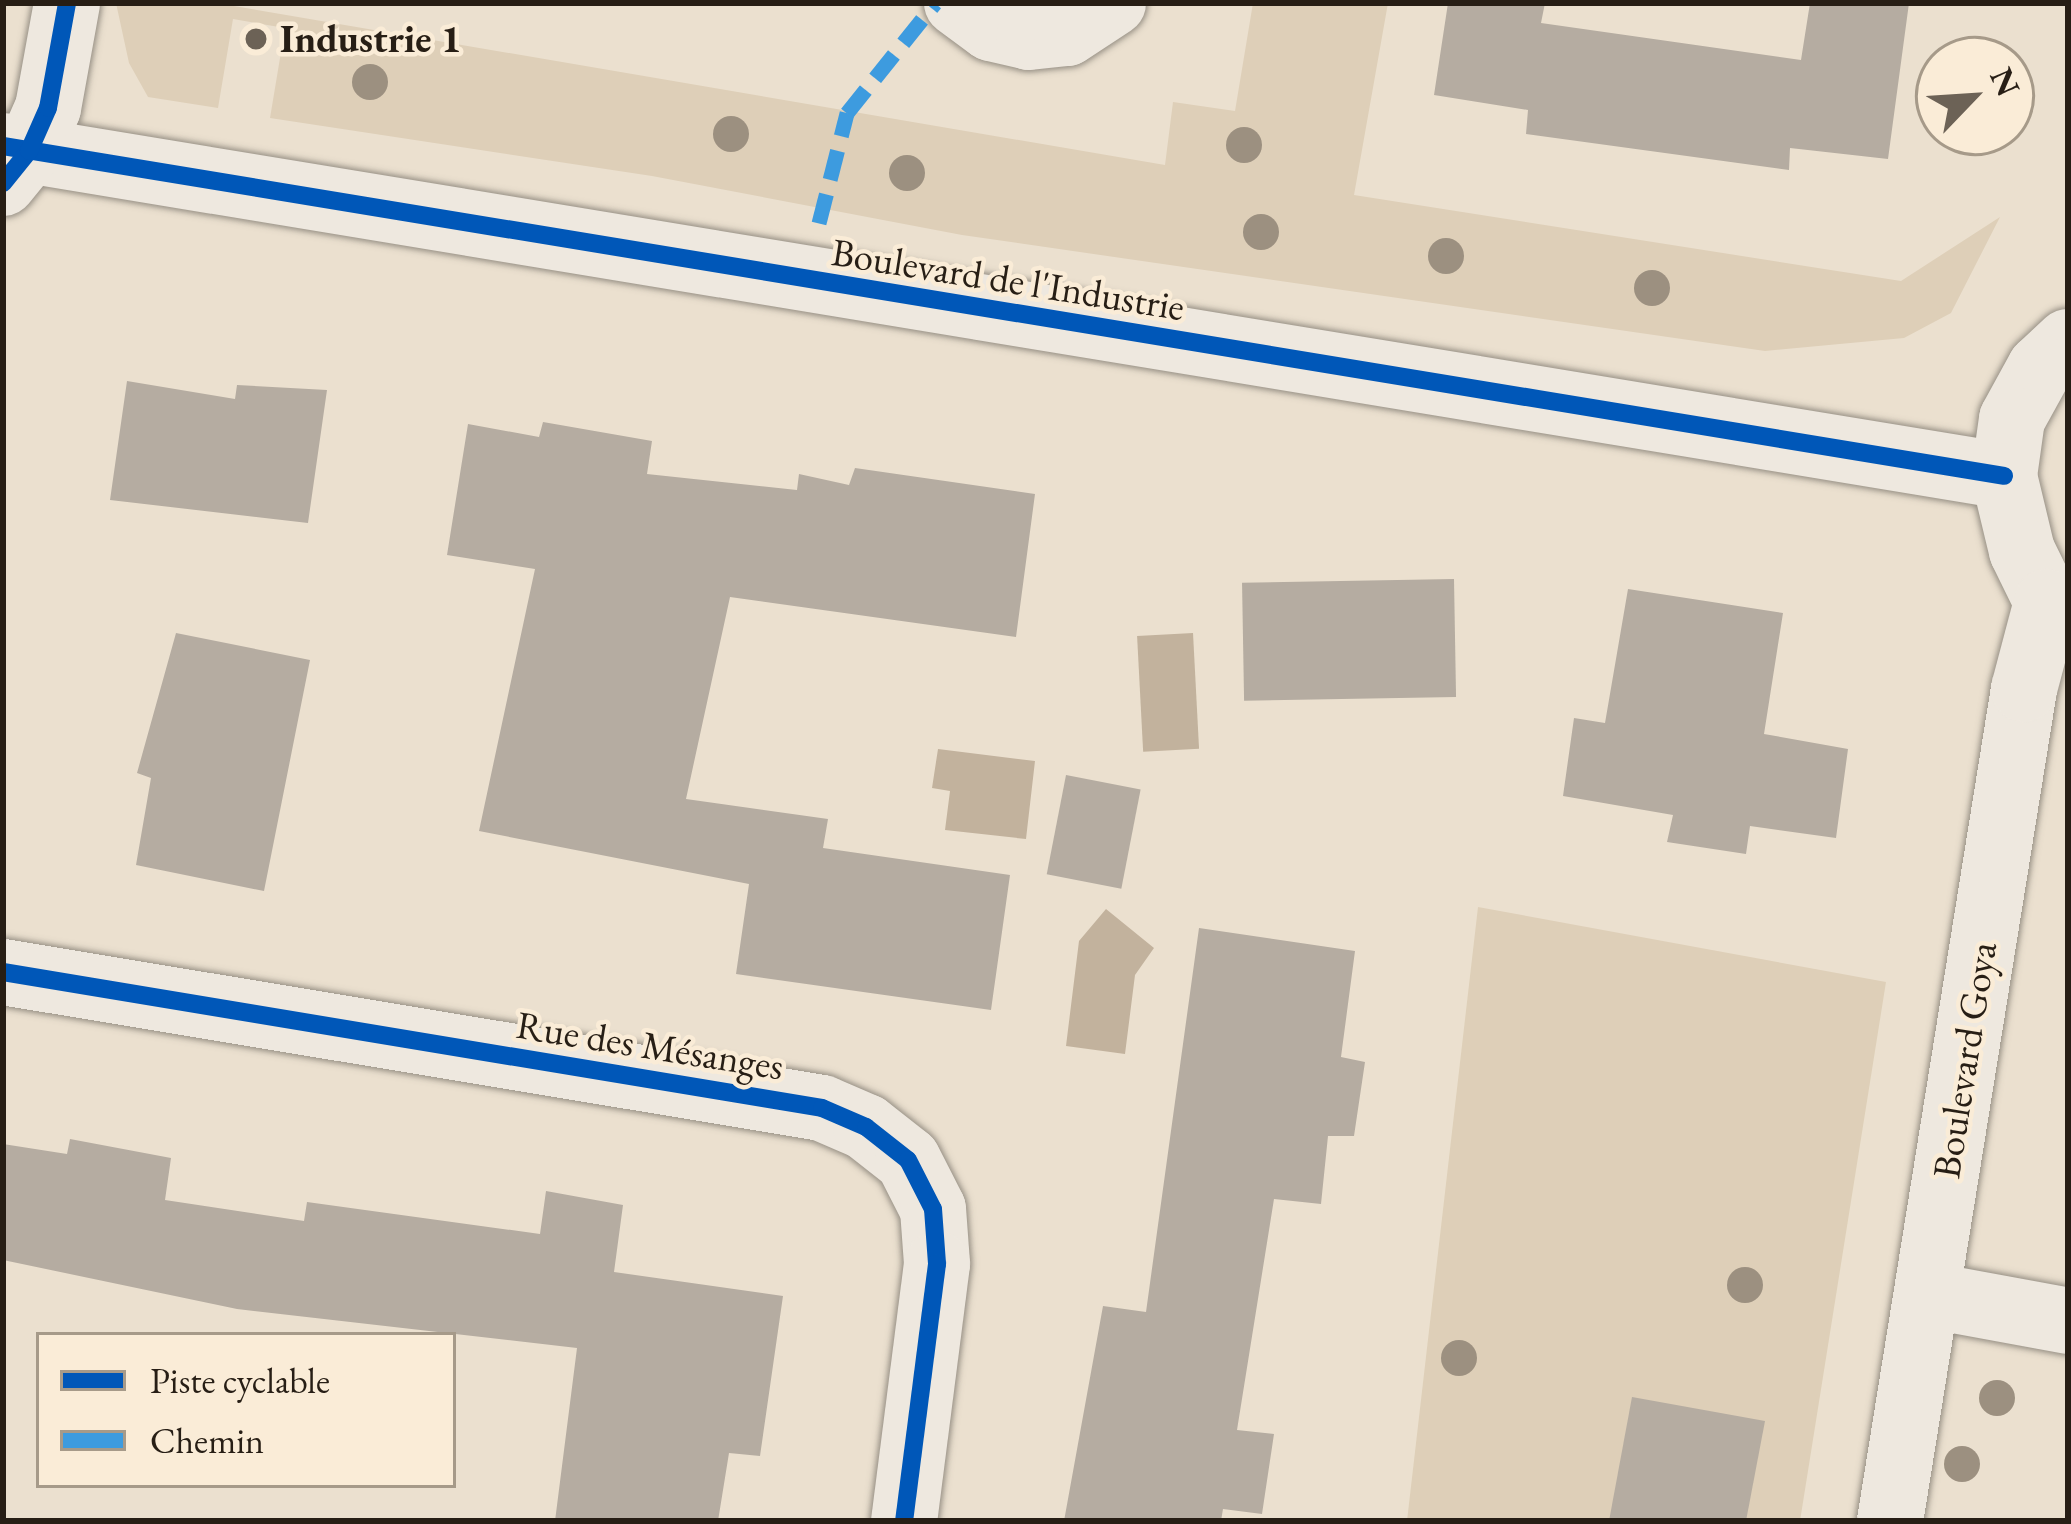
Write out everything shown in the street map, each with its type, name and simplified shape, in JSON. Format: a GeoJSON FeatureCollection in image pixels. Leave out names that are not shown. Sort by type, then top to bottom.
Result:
{"type":"FeatureCollection","features":[{"type":"Feature","properties":{"kind":"street"},"geometry":{"type":"LineString","coordinates":[[12,160],[53,90],[67,3]]}},
{"type":"Feature","properties":{"kind":"street"},"geometry":{"type":"LineString","coordinates":[[957,3],[992,28],[1029,37],[1067,33],[1113,3]]}},
{"type":"Feature","properties":{"kind":"street","name":"Boulevard de l'Industrie"},"geometry":{"type":"LineString","coordinates":[[12,160],[2003,476]]}},
{"type":"Feature","properties":{"kind":"street"},"geometry":{"type":"LineString","coordinates":[[2058,609],[2022,551],[2003,476],[2012,419],[2040,368],[2068,342]]}},
{"type":"Feature","properties":{"kind":"street","name":"Boulevard Goya"},"geometry":{"type":"LineString","coordinates":[[1890,1521],[2024,689],[2058,609]]}},
{"type":"Feature","properties":{"kind":"street","name":"Rue des Mésanges"},"geometry":{"type":"LineString","coordinates":[[3,971],[822,1108],[866,1127],[908,1160],[933,1209],[937,1264],[904,1521]]}},
{"type":"Feature","properties":{"kind":"street"},"geometry":{"type":"LineString","coordinates":[[1927,1295],[2068,1322]]}},
{"type":"Feature","properties":{"kind":"shaded area"},"geometry":{"type":"Polygon","coordinates":[[[116,3],[216,3],[1165,165],[1173,102],[1235,111],[1253,3],[1388,3],[1354,195],[1901,281],[2000,217],[1951,313],[1904,338],[1765,351],[962,235],[652,176],[270,118],[285,28],[233,19],[218,108],[148,97],[129,63],[116,3]]]}},
{"type":"Feature","properties":{"kind":"shaded area"},"geometry":{"type":"Polygon","coordinates":[[[1193,633],[1199,749],[1143,752],[1137,636],[1193,633]]]}},
{"type":"Feature","properties":{"kind":"shaded area"},"geometry":{"type":"Polygon","coordinates":[[[938,749],[1035,761],[1026,839],[945,830],[950,791],[932,788],[938,749]]]}},
{"type":"Feature","properties":{"kind":"shaded area"},"geometry":{"type":"Polygon","coordinates":[[[1478,907],[1886,982],[1800,1521],[1407,1521],[1478,907]]]}},
{"type":"Feature","properties":{"kind":"shaded area"},"geometry":{"type":"Polygon","coordinates":[[[1106,909],[1154,948],[1135,975],[1125,1054],[1066,1046],[1079,941],[1106,909]]]}},
{"type":"Feature","properties":{"kind":"building"},"geometry":{"type":"Polygon","coordinates":[[[1448,3],[1545,3],[1541,23],[1801,60],[1810,3],[1909,3],[1888,159],[1790,148],[1789,170],[1526,134],[1528,110],[1434,95],[1448,3]]]}},
{"type":"Feature","properties":{"kind":"building"},"geometry":{"type":"Polygon","coordinates":[[[127,381],[235,399],[237,385],[327,390],[308,523],[110,500],[127,381]]]}},
{"type":"Feature","properties":{"kind":"building"},"geometry":{"type":"Polygon","coordinates":[[[543,422],[652,441],[647,474],[797,490],[799,474],[849,485],[855,468],[1035,494],[1016,637],[730,597],[686,799],[828,819],[823,848],[1010,875],[991,1010],[736,974],[749,884],[479,831],[535,569],[447,555],[468,424],[539,437],[543,422]]]}},
{"type":"Feature","properties":{"kind":"building"},"geometry":{"type":"Polygon","coordinates":[[[1454,579],[1456,697],[1244,701],[1242,583],[1454,579]]]}},
{"type":"Feature","properties":{"kind":"building"},"geometry":{"type":"Polygon","coordinates":[[[1628,589],[1783,613],[1764,734],[1848,749],[1836,838],[1750,826],[1746,854],[1667,842],[1673,815],[1563,796],[1574,718],[1605,723],[1628,589]]]}},
{"type":"Feature","properties":{"kind":"building"},"geometry":{"type":"Polygon","coordinates":[[[176,633],[310,660],[264,891],[136,865],[151,778],[137,773],[176,633]]]}},
{"type":"Feature","properties":{"kind":"building"},"geometry":{"type":"Polygon","coordinates":[[[1066,775],[1141,790],[1121,889],[1047,874],[1066,775]]]}},
{"type":"Feature","properties":{"kind":"building"},"geometry":{"type":"Polygon","coordinates":[[[1199,928],[1355,951],[1341,1057],[1365,1062],[1354,1136],[1328,1136],[1321,1204],[1274,1199],[1237,1430],[1274,1434],[1262,1514],[1223,1509],[1221,1521],[1064,1521],[1103,1306],[1146,1312],[1199,928]]]}},
{"type":"Feature","properties":{"kind":"building"},"geometry":{"type":"Polygon","coordinates":[[[70,1139],[171,1158],[165,1200],[304,1221],[307,1202],[540,1234],[546,1191],[623,1205],[614,1272],[783,1296],[760,1456],[729,1453],[718,1521],[555,1521],[577,1348],[237,1309],[3,1260],[3,1144],[67,1154],[70,1139]]]}},
{"type":"Feature","properties":{"kind":"building"},"geometry":{"type":"Polygon","coordinates":[[[1632,1397],[1765,1421],[1746,1521],[1609,1521],[1632,1397]]]}},
{"type":"Feature","properties":{"kind":"marked path"},"geometry":{"type":"LineString","coordinates":[[819,223],[847,113],[935,3]]}},
{"type":"Feature","properties":{"kind":"cycle path"},"geometry":{"type":"LineString","coordinates":[[3,183],[29,151],[48,108],[67,3]]}},
{"type":"Feature","properties":{"kind":"cycle path"},"geometry":{"type":"LineString","coordinates":[[3,146],[2004,476]]}},
{"type":"Feature","properties":{"kind":"cycle path"},"geometry":{"type":"LineString","coordinates":[[3,972],[822,1108],[866,1127],[908,1160],[933,1209],[937,1264],[904,1521]]}},
{"type":"Feature","properties":{"kind":"place","name":"Industrie 1"},"geometry":{"type":"Point","coordinates":[256,39]}}]}
